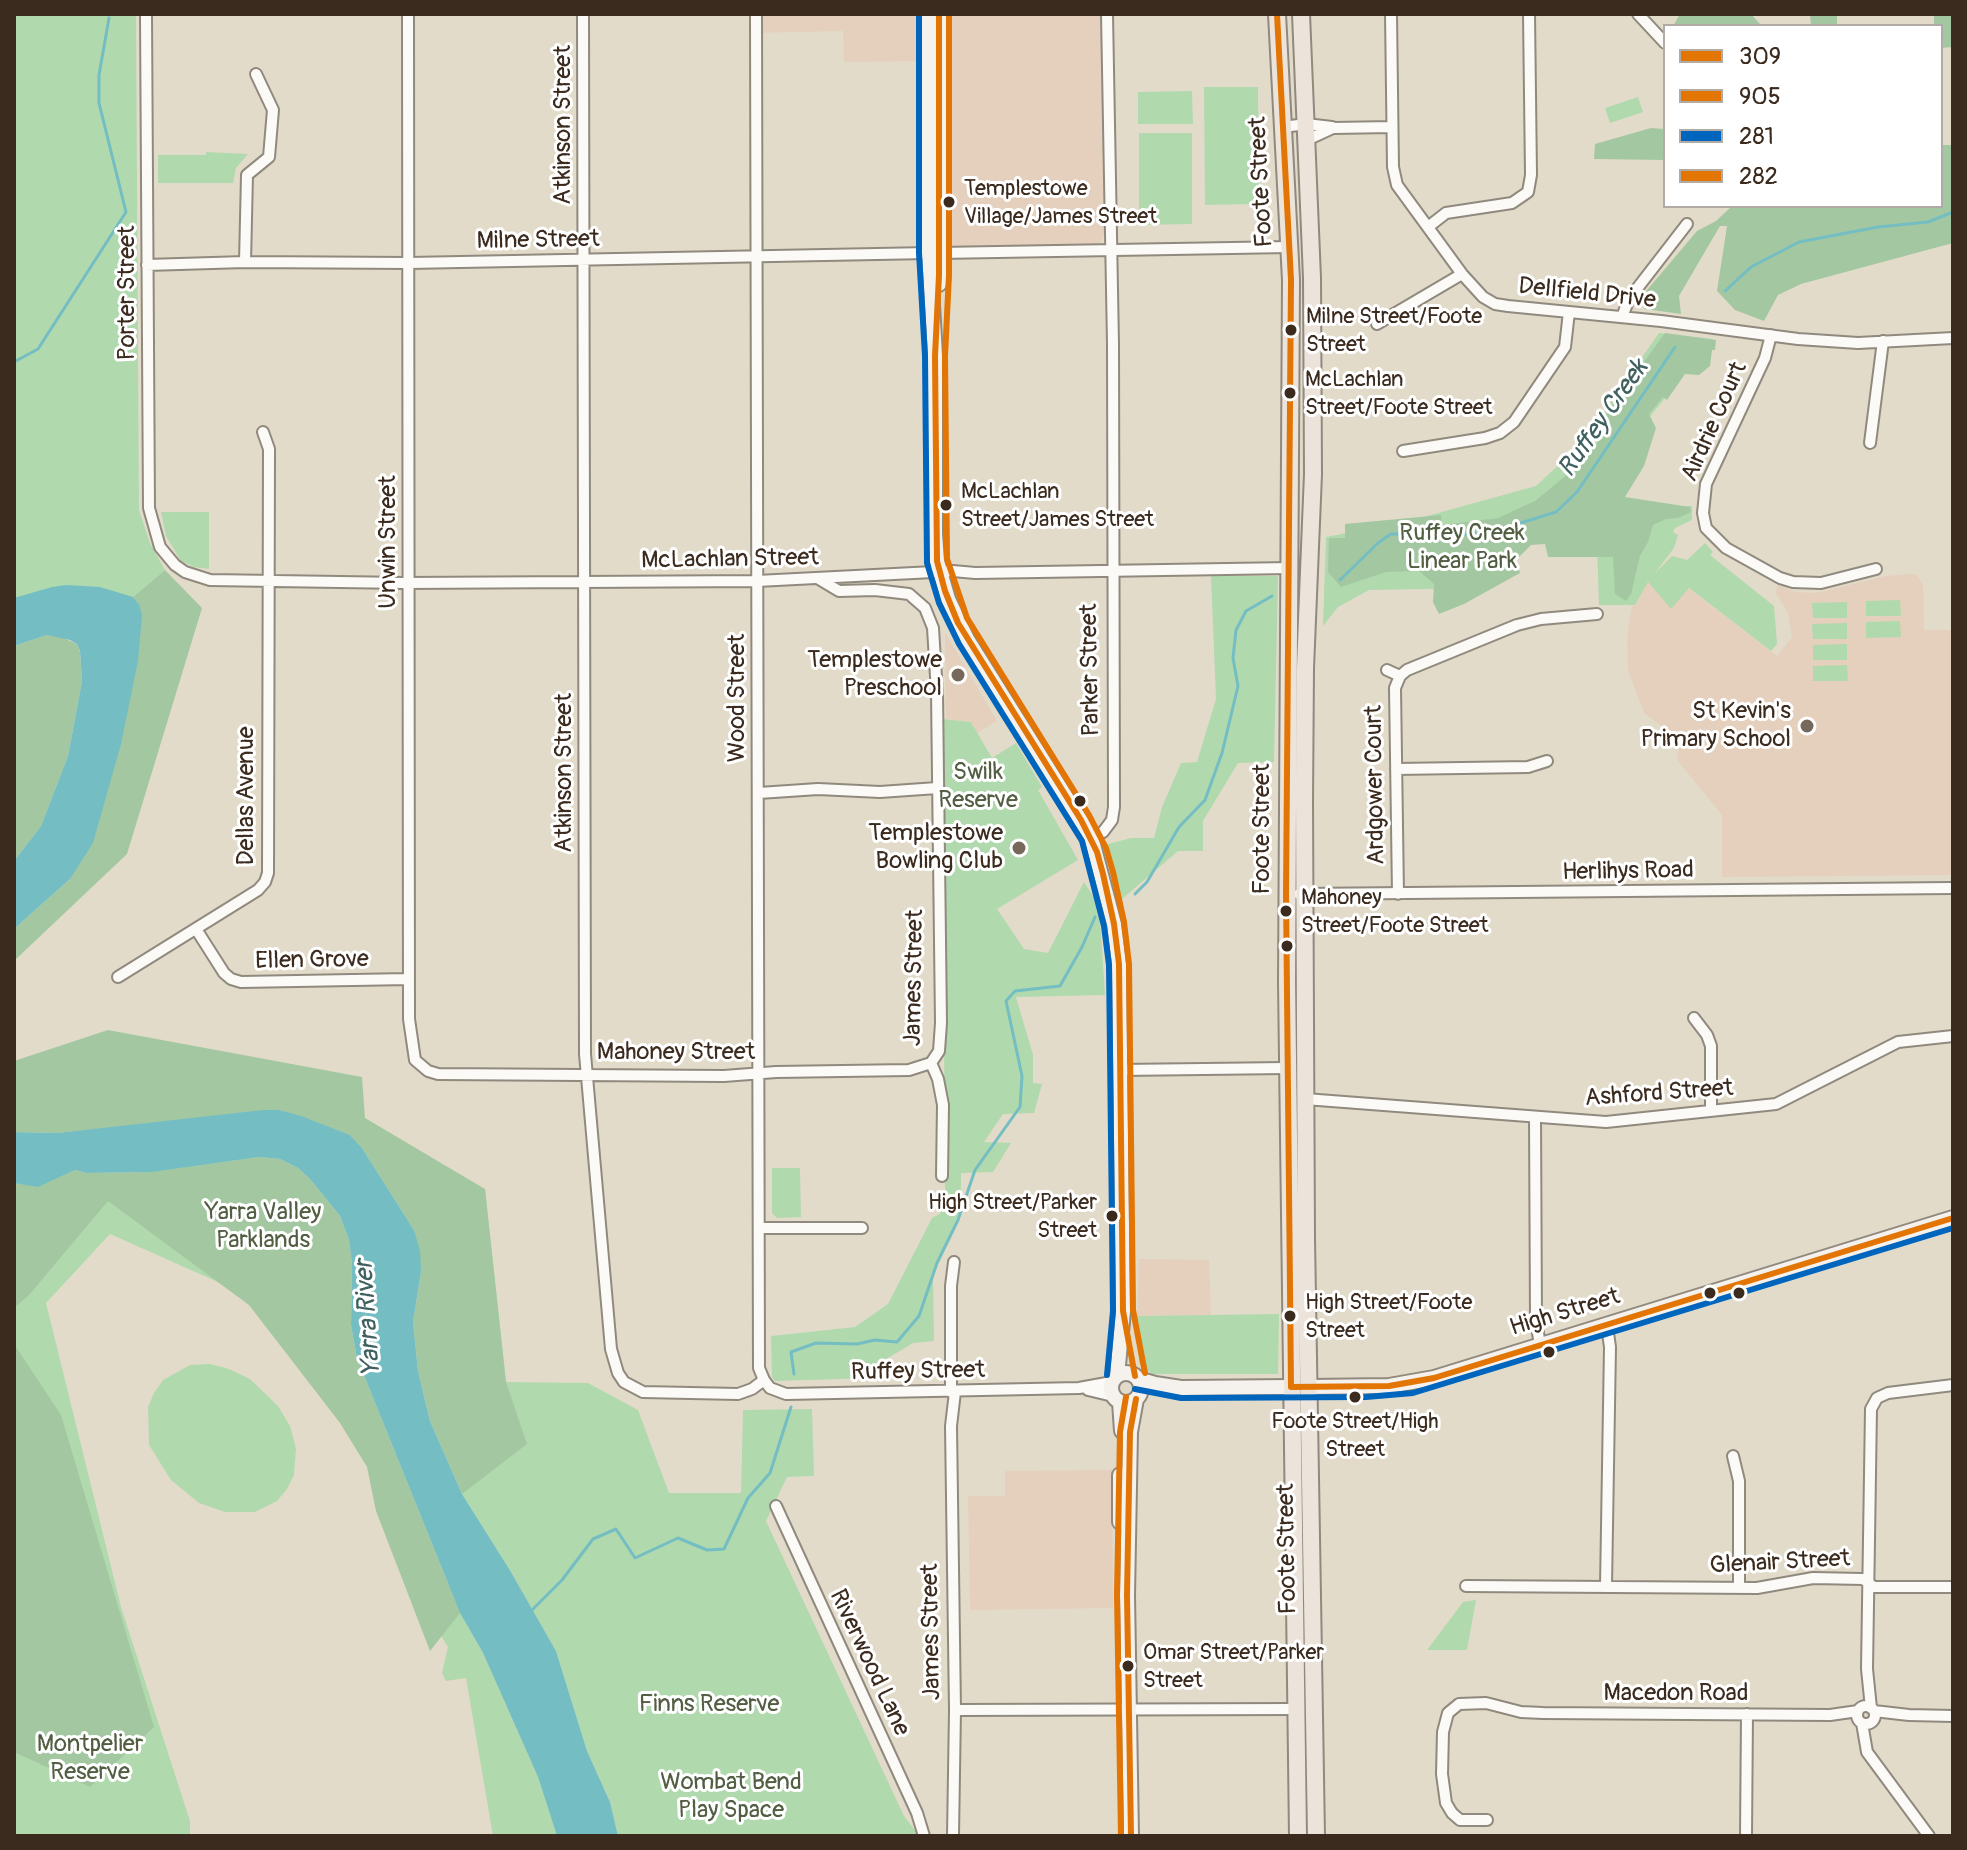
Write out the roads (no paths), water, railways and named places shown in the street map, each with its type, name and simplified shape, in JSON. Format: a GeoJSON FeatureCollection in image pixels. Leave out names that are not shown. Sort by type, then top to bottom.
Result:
{"type":"FeatureCollection","features":[{"type":"Feature","properties":{"kind":"main road"},"geometry":{"type":"LineString","coordinates":[[929,14],[934,127]]}},
{"type":"Feature","properties":{"kind":"main road"},"geometry":{"type":"LineString","coordinates":[[939,14],[934,127],[934,253],[935,534],[940,573],[950,606],[967,639],[1091,837],[1114,924],[1119,964],[1123,1311],[1115,1389],[1122,1429],[1120,1526],[1127,1595]]}},
{"type":"Feature","properties":{"kind":"main road","name":"Foote Street"},"geometry":{"type":"LineString","coordinates":[[1277,14],[1290,247],[1292,387],[1286,894],[1298,1836]]}},
{"type":"Feature","properties":{"kind":"main road","name":"Foote Street"},"geometry":{"type":"LineString","coordinates":[[1301,14],[1312,246],[1313,474],[1305,668],[1304,894],[1316,1836]]}},
{"type":"Feature","properties":{"kind":"main road"},"geometry":{"type":"LineString","coordinates":[[1290,247],[1312,246]]}},
{"type":"Feature","properties":{"kind":"main road"},"geometry":{"type":"LineString","coordinates":[[1290,568],[1309,568]]}},
{"type":"Feature","properties":{"kind":"main road","name":"High Street"},"geometry":{"type":"LineString","coordinates":[[1137,1377],[1155,1384],[1181,1388],[1366,1387],[1411,1383],[1607,1326],[1953,1218]]}},
{"type":"Feature","properties":{"kind":"main road"},"geometry":{"type":"LineString","coordinates":[[1123,1311],[1130,1359],[1141,1386],[1130,1432],[1127,1595],[1129,1836]]}},
{"type":"Feature","properties":{"kind":"main road"},"geometry":{"type":"LineString","coordinates":[[1115,1389],[1126,1372],[1137,1377]]}},
{"type":"Feature","properties":{"kind":"main road","name":"High Street"},"geometry":{"type":"LineString","coordinates":[[1137,1398],[1181,1388]]}},
{"type":"Feature","properties":{"kind":"main road"},"geometry":{"type":"LineString","coordinates":[[1115,1389],[1128,1403],[1137,1398]]}},
{"type":"Feature","properties":{"kind":"street","name":"Porter Street"},"geometry":{"type":"LineString","coordinates":[[146,14],[149,508],[156,539],[175,565]]}},
{"type":"Feature","properties":{"kind":"street","name":"Unwin Street"},"geometry":{"type":"LineString","coordinates":[[408,14],[409,979],[411,1044],[415,1060],[421,1067]]}},
{"type":"Feature","properties":{"kind":"street","name":"Atkinson Street"},"geometry":{"type":"LineString","coordinates":[[583,14],[587,1074],[610,1334],[618,1373],[633,1389],[655,1394],[738,1394],[764,1380]]}},
{"type":"Feature","properties":{"kind":"street","name":"Wood Street"},"geometry":{"type":"LineString","coordinates":[[756,14],[759,793],[757,1338],[759,1368],[764,1380]]}},
{"type":"Feature","properties":{"kind":"street","name":"Parker Street"},"geometry":{"type":"LineString","coordinates":[[1091,837],[1103,832],[1112,820],[1114,807],[1112,249],[1107,14]]}},
{"type":"Feature","properties":{"kind":"street","name":"Dellfield Drive"},"geometry":{"type":"LineString","coordinates":[[1391,14],[1393,167],[1397,185],[1462,274],[1483,297],[1495,304],[1847,342],[1953,338]]}},
{"type":"Feature","properties":{"kind":"street"},"geometry":{"type":"LineString","coordinates":[[1428,227],[1446,213],[1512,203],[1528,192],[1531,175],[1529,14]]}},
{"type":"Feature","properties":{"kind":"street"},"geometry":{"type":"LineString","coordinates":[[1638,14],[1663,41]]}},
{"type":"Feature","properties":{"kind":"street"},"geometry":{"type":"LineString","coordinates":[[245,262],[247,175],[269,157],[273,110],[256,74]]}},
{"type":"Feature","properties":{"kind":"street"},"geometry":{"type":"LineString","coordinates":[[1283,127],[1307,132],[1333,128],[1392,127]]}},
{"type":"Feature","properties":{"kind":"street"},"geometry":{"type":"LineString","coordinates":[[1622,317],[1629,299],[1687,224]]}},
{"type":"Feature","properties":{"kind":"street","name":"Milne Street"},"geometry":{"type":"LineString","coordinates":[[147,265],[1290,247]]}},
{"type":"Feature","properties":{"kind":"street"},"geometry":{"type":"LineString","coordinates":[[1377,324],[1462,274]]}},
{"type":"Feature","properties":{"kind":"street"},"geometry":{"type":"LineString","coordinates":[[1403,451],[1485,438],[1500,433],[1514,422],[1565,347],[1569,312]]}},
{"type":"Feature","properties":{"kind":"street","name":"Airdrie Court"},"geometry":{"type":"LineString","coordinates":[[1771,335],[1765,358],[1710,470],[1703,498],[1706,528],[1726,548],[1793,582],[1821,583],[1876,569]]}},
{"type":"Feature","properties":{"kind":"street"},"geometry":{"type":"LineString","coordinates":[[1870,443],[1883,341]]}},
{"type":"Feature","properties":{"kind":"street","name":"Dellas Avenue"},"geometry":{"type":"LineString","coordinates":[[118,977],[258,890],[268,873],[269,449],[263,432]]}},
{"type":"Feature","properties":{"kind":"street","name":"McLachlan Street"},"geometry":{"type":"LineString","coordinates":[[175,565],[196,577],[269,582],[409,583],[757,581],[940,573],[1290,568]]}},
{"type":"Feature","properties":{"kind":"street","name":"James Street"},"geometry":{"type":"LineString","coordinates":[[819,579],[839,591],[875,590],[909,594],[928,612],[935,641],[941,1041],[936,1058],[931,1063],[943,1105],[942,1176]]}},
{"type":"Feature","properties":{"kind":"street","name":"Ardgower Court"},"geometry":{"type":"LineString","coordinates":[[1398,894],[1395,688],[1400,676],[1407,670],[1517,625],[1554,617],[1597,614]]}},
{"type":"Feature","properties":{"kind":"street","name":"Ardgower Court"},"geometry":{"type":"LineString","coordinates":[[1387,670],[1400,676]]}},
{"type":"Feature","properties":{"kind":"street"},"geometry":{"type":"LineString","coordinates":[[1396,769],[1528,767],[1547,761]]}},
{"type":"Feature","properties":{"kind":"street"},"geometry":{"type":"LineString","coordinates":[[759,793],[937,788]]}},
{"type":"Feature","properties":{"kind":"street","name":"Herlihys Road"},"geometry":{"type":"LineString","coordinates":[[1286,894],[1953,888]]}},
{"type":"Feature","properties":{"kind":"street","name":"Ellen Grove"},"geometry":{"type":"LineString","coordinates":[[196,929],[224,973],[241,982],[409,979]]}},
{"type":"Feature","properties":{"kind":"street"},"geometry":{"type":"LineString","coordinates":[[1694,1018],[1711,1046],[1711,1111]]}},
{"type":"Feature","properties":{"kind":"street","name":"Ashford Street"},"geometry":{"type":"LineString","coordinates":[[1305,1099],[1606,1122],[1776,1104],[1898,1042],[1953,1036]]}},
{"type":"Feature","properties":{"kind":"street","name":"Mahoney Street"},"geometry":{"type":"LineString","coordinates":[[421,1067],[438,1074],[724,1076],[909,1070],[931,1063]]}},
{"type":"Feature","properties":{"kind":"street"},"geometry":{"type":"LineString","coordinates":[[1120,1070],[1287,1068]]}},
{"type":"Feature","properties":{"kind":"street"},"geometry":{"type":"LineString","coordinates":[[1535,1117],[1536,1321],[1540,1345]]}},
{"type":"Feature","properties":{"kind":"street"},"geometry":{"type":"LineString","coordinates":[[759,1228],[862,1228]]}},
{"type":"Feature","properties":{"kind":"street","name":"James Street"},"geometry":{"type":"LineString","coordinates":[[953,1836],[955,1710],[951,1286],[954,1262]]}},
{"type":"Feature","properties":{"kind":"street"},"geometry":{"type":"LineString","coordinates":[[1606,1586],[1610,1347],[1607,1326]]}},
{"type":"Feature","properties":{"kind":"street","name":"Ruffey Street"},"geometry":{"type":"LineString","coordinates":[[764,1380],[776,1392],[786,1394],[1115,1389]]}},
{"type":"Feature","properties":{"kind":"street"},"geometry":{"type":"LineString","coordinates":[[1929,1836],[1865,1747],[1872,1405],[1877,1398],[1888,1393],[1953,1385]]}},
{"type":"Feature","properties":{"kind":"street"},"geometry":{"type":"LineString","coordinates":[[1733,1456],[1739,1481],[1739,1588]]}},
{"type":"Feature","properties":{"kind":"street","name":"Riverwood Lane"},"geometry":{"type":"LineString","coordinates":[[776,1506],[917,1813],[924,1836]]}},
{"type":"Feature","properties":{"kind":"street","name":"Glenair Street"},"geometry":{"type":"LineString","coordinates":[[1466,1586],[1739,1588],[1813,1578],[1863,1579],[1874,1587],[1953,1587]]}},
{"type":"Feature","properties":{"kind":"street","name":"Macedon Road"},"geometry":{"type":"LineString","coordinates":[[1487,1820],[1460,1820],[1448,1809],[1442,1763],[1446,1718],[1455,1706],[1466,1703],[1486,1703],[1521,1712],[1953,1716]]}},
{"type":"Feature","properties":{"kind":"street"},"geometry":{"type":"LineString","coordinates":[[955,1710],[1296,1709]]}},
{"type":"Feature","properties":{"kind":"street"},"geometry":{"type":"LineString","coordinates":[[1746,1836],[1747,1714]]}},
{"type":"Feature","properties":{"kind":"water"},"geometry":{"type":"Polygon","coordinates":[[[66,585],[100,587],[133,597],[142,615],[138,661],[121,744],[93,843],[70,879],[14,929],[14,861],[41,826],[68,756],[82,681],[80,651],[77,644],[70,640],[47,635],[14,646],[14,598],[66,585]]]}},
{"type":"Feature","properties":{"kind":"water","name":"Yarra River"},"geometry":{"type":"Polygon","coordinates":[[[279,1110],[301,1116],[350,1135],[362,1148],[414,1230],[420,1251],[421,1272],[413,1322],[418,1371],[430,1421],[462,1494],[556,1651],[587,1751],[610,1802],[618,1836],[557,1836],[538,1777],[483,1653],[460,1613],[357,1358],[351,1325],[352,1264],[349,1240],[340,1216],[310,1179],[298,1168],[280,1159],[259,1157],[152,1172],[87,1173],[75,1170],[38,1187],[14,1183],[14,1132],[57,1133],[279,1110]]]}},
{"type":"Feature","properties":{"kind":"waterway"},"geometry":{"type":"LineString","coordinates":[[14,362],[38,349],[126,212],[99,103],[99,75],[109,18]]}},
{"type":"Feature","properties":{"kind":"waterway","name":"Ruffey Creek"},"geometry":{"type":"LineString","coordinates":[[1725,291],[1751,267],[1799,242],[1878,227],[1928,222],[1953,212]]}},
{"type":"Feature","properties":{"kind":"waterway","name":"Ruffey Creek"},"geometry":{"type":"LineString","coordinates":[[1340,580],[1391,534],[1485,534],[1556,512],[1577,492],[1675,347]]}},
{"type":"Feature","properties":{"kind":"waterway","name":"Ruffey Creek"},"geometry":{"type":"LineString","coordinates":[[1135,894],[1147,882],[1179,827],[1205,800],[1222,753],[1238,686],[1233,658],[1236,630],[1246,611],[1272,596]]}},
{"type":"Feature","properties":{"kind":"waterway","name":"Ruffey Creek"},"geometry":{"type":"LineString","coordinates":[[794,1374],[791,1352],[816,1343],[897,1342],[919,1316],[975,1170],[1020,1107],[1022,1076],[1006,1001],[1015,991],[1060,986],[1095,917]]}},
{"type":"Feature","properties":{"kind":"waterway","name":"Ruffey Creek"},"geometry":{"type":"LineString","coordinates":[[532,1610],[562,1580],[593,1539],[616,1529],[635,1558],[678,1538],[707,1550],[724,1549],[748,1498],[770,1473],[791,1407]]}},
{"type":"Feature","properties":{"kind":"place","name":"Templestowe Village/James Street"},"geometry":{"type":"Point","coordinates":[949,202]}},
{"type":"Feature","properties":{"kind":"place","name":"Milne Street/Foote Street"},"geometry":{"type":"Point","coordinates":[1291,330]}},
{"type":"Feature","properties":{"kind":"place","name":"McLachlan Street/Foote Street"},"geometry":{"type":"Point","coordinates":[1290,393]}},
{"type":"Feature","properties":{"kind":"place","name":"McLachlan Street/James Street"},"geometry":{"type":"Point","coordinates":[946,505]}},
{"type":"Feature","properties":{"kind":"place","name":"Templestowe Preschool"},"geometry":{"type":"Point","coordinates":[958,675]}},
{"type":"Feature","properties":{"kind":"place","name":"St Kevin's Primary School"},"geometry":{"type":"Point","coordinates":[1807,726]}},
{"type":"Feature","properties":{"kind":"place","name":"Templestowe Bowling Club"},"geometry":{"type":"Point","coordinates":[1019,848]}},
{"type":"Feature","properties":{"kind":"place","name":"Mahoney Street/Foote Street"},"geometry":{"type":"Point","coordinates":[1286,911]}},
{"type":"Feature","properties":{"kind":"place","name":"High Street/Parker Street"},"geometry":{"type":"Point","coordinates":[1112,1216]}},
{"type":"Feature","properties":{"kind":"place","name":"High Street/Foote Street"},"geometry":{"type":"Point","coordinates":[1290,1316]}},
{"type":"Feature","properties":{"kind":"place","name":"Foote Street/High Street"},"geometry":{"type":"Point","coordinates":[1355,1397]}},
{"type":"Feature","properties":{"kind":"place","name":"Omar Street/Parker Street"},"geometry":{"type":"Point","coordinates":[1128,1666]}},
{"type":"Feature","properties":{"kind":"park label","name":"Ruffey Creek Linear Park"},"geometry":{"type":"Point","coordinates":[1462,548]}},
{"type":"Feature","properties":{"kind":"park label","name":"Swilk Reserve"},"geometry":{"type":"Point","coordinates":[978,787]}},
{"type":"Feature","properties":{"kind":"park label","name":"Yarra Valley Parklands"},"geometry":{"type":"Point","coordinates":[263,1227]}},
{"type":"Feature","properties":{"kind":"park label","name":"Finns Reserve"},"geometry":{"type":"Point","coordinates":[709,1705]}},
{"type":"Feature","properties":{"kind":"park label","name":"Montpelier Reserve"},"geometry":{"type":"Point","coordinates":[90,1759]}},
{"type":"Feature","properties":{"kind":"park label","name":"Wombat Bend Play Space"},"geometry":{"type":"Point","coordinates":[731,1797]}}]}
